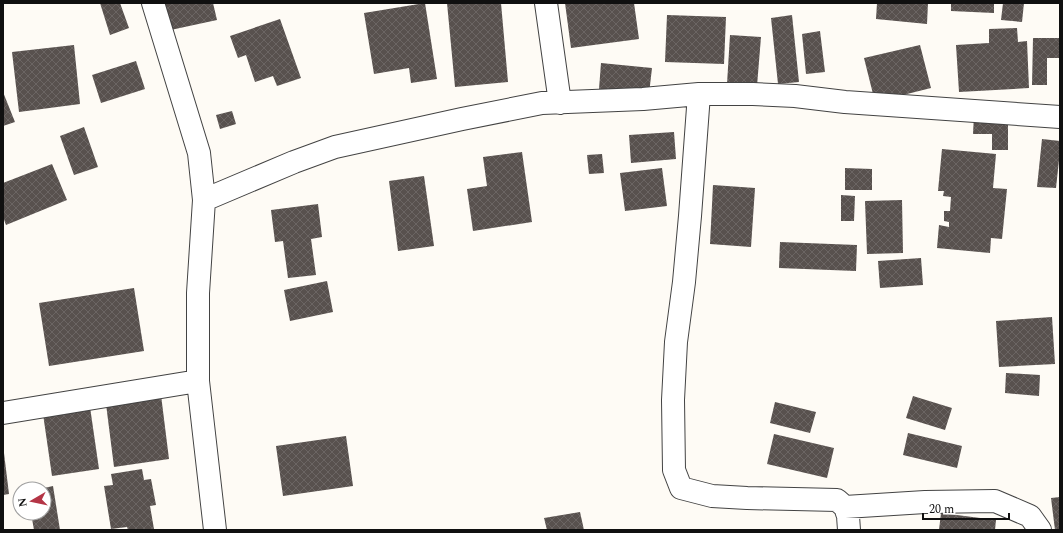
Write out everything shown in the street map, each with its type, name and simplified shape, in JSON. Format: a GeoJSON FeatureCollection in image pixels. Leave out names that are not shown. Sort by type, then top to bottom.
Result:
{"type":"FeatureCollection","features":[{"type":"Feature","properties":{"kind":"street"},"geometry":{"type":"LineString","coordinates":[[153,3],[199,153],[204,200],[198,293],[198,381],[215,530]]}},
{"type":"Feature","properties":{"kind":"street"},"geometry":{"type":"LineString","coordinates":[[546,3],[560,103]]}},
{"type":"Feature","properties":{"kind":"street"},"geometry":{"type":"LineString","coordinates":[[204,200],[294,162],[335,147],[542,103],[643,99],[699,94],[753,94],[1060,117]]}},
{"type":"Feature","properties":{"kind":"street"},"geometry":{"type":"LineString","coordinates":[[699,94],[685,275],[676,342],[673,400],[674,470],[681,488],[712,496],[837,500],[845,507],[848,516],[849,530]]}},
{"type":"Feature","properties":{"kind":"street"},"geometry":{"type":"LineString","coordinates":[[3,413],[198,381]]}},
{"type":"Feature","properties":{"kind":"street"},"geometry":{"type":"LineString","coordinates":[[845,507],[924,502],[995,501],[1030,516],[1040,530]]}},
{"type":"Feature","properties":{"kind":"building"},"geometry":{"type":"Polygon","coordinates":[[[100,3],[120,3],[129,28],[110,35],[100,3]]]}},
{"type":"Feature","properties":{"kind":"building"},"geometry":{"type":"Polygon","coordinates":[[[159,3],[213,3],[217,20],[166,31],[159,3]]]}},
{"type":"Feature","properties":{"kind":"building"},"geometry":{"type":"Polygon","coordinates":[[[425,3],[437,79],[411,83],[409,68],[374,74],[364,13],[425,3]]]}},
{"type":"Feature","properties":{"kind":"building"},"geometry":{"type":"Polygon","coordinates":[[[447,3],[501,3],[508,82],[455,87],[447,3]]]}},
{"type":"Feature","properties":{"kind":"building"},"geometry":{"type":"Polygon","coordinates":[[[565,3],[634,3],[639,39],[571,48],[565,3]]]}},
{"type":"Feature","properties":{"kind":"building"},"geometry":{"type":"Polygon","coordinates":[[[877,3],[928,3],[927,24],[876,19],[877,3]]]}},
{"type":"Feature","properties":{"kind":"building"},"geometry":{"type":"Polygon","coordinates":[[[951,3],[994,3],[994,13],[951,11],[951,3]]]}},
{"type":"Feature","properties":{"kind":"building"},"geometry":{"type":"Polygon","coordinates":[[[1003,3],[1024,3],[1022,22],[1001,20],[1003,3]]]}},
{"type":"Feature","properties":{"kind":"building"},"geometry":{"type":"Polygon","coordinates":[[[667,15],[726,17],[724,64],[665,62],[667,15]]]}},
{"type":"Feature","properties":{"kind":"building"},"geometry":{"type":"Polygon","coordinates":[[[792,15],[799,82],[778,84],[771,18],[792,15]]]}},
{"type":"Feature","properties":{"kind":"building"},"geometry":{"type":"Polygon","coordinates":[[[280,19],[301,78],[277,86],[273,76],[255,82],[246,55],[238,58],[230,36],[280,19]]]}},
{"type":"Feature","properties":{"kind":"building"},"geometry":{"type":"Polygon","coordinates":[[[1017,28],[1018,42],[1027,41],[1029,88],[959,92],[956,45],[989,43],[989,29],[1017,28]]]}},
{"type":"Feature","properties":{"kind":"building"},"geometry":{"type":"Polygon","coordinates":[[[820,31],[825,72],[806,74],[802,34],[820,31]]]}},
{"type":"Feature","properties":{"kind":"building"},"geometry":{"type":"Polygon","coordinates":[[[730,35],[761,37],[757,86],[727,84],[730,35]]]}},
{"type":"Feature","properties":{"kind":"building"},"geometry":{"type":"Polygon","coordinates":[[[1033,38],[1060,38],[1060,58],[1047,58],[1047,85],[1032,85],[1033,38]]]}},
{"type":"Feature","properties":{"kind":"building"},"geometry":{"type":"Polygon","coordinates":[[[74,45],[80,104],[19,112],[12,52],[74,45]]]}},
{"type":"Feature","properties":{"kind":"building"},"geometry":{"type":"Polygon","coordinates":[[[920,45],[931,88],[875,102],[864,58],[920,45]]]}},
{"type":"Feature","properties":{"kind":"building"},"geometry":{"type":"Polygon","coordinates":[[[136,61],[145,89],[101,103],[92,75],[136,61]]]}},
{"type":"Feature","properties":{"kind":"building"},"geometry":{"type":"Polygon","coordinates":[[[601,63],[652,68],[649,94],[599,89],[601,63]]]}},
{"type":"Feature","properties":{"kind":"building"},"geometry":{"type":"Polygon","coordinates":[[[3,92],[15,122],[3,126],[3,92]]]}},
{"type":"Feature","properties":{"kind":"building"},"geometry":{"type":"Polygon","coordinates":[[[232,111],[236,124],[220,129],[216,115],[232,111]]]}},
{"type":"Feature","properties":{"kind":"building"},"geometry":{"type":"Polygon","coordinates":[[[974,115],[1008,115],[1008,150],[992,150],[992,134],[973,134],[974,115]]]}},
{"type":"Feature","properties":{"kind":"building"},"geometry":{"type":"Polygon","coordinates":[[[84,127],[98,167],[74,175],[60,136],[84,127]]]}},
{"type":"Feature","properties":{"kind":"building"},"geometry":{"type":"Polygon","coordinates":[[[674,132],[676,159],[631,163],[629,135],[674,132]]]}},
{"type":"Feature","properties":{"kind":"building"},"geometry":{"type":"Polygon","coordinates":[[[1042,139],[1060,141],[1056,188],[1037,187],[1042,139]]]}},
{"type":"Feature","properties":{"kind":"building"},"geometry":{"type":"Polygon","coordinates":[[[942,149],[996,154],[993,188],[1007,189],[1002,239],[991,238],[990,253],[937,248],[939,225],[949,227],[949,222],[944,221],[944,211],[950,211],[951,197],[943,196],[944,191],[938,191],[942,149]]]}},
{"type":"Feature","properties":{"kind":"building"},"geometry":{"type":"Polygon","coordinates":[[[522,152],[532,222],[473,231],[467,189],[487,186],[483,157],[522,152]]]}},
{"type":"Feature","properties":{"kind":"building"},"geometry":{"type":"Polygon","coordinates":[[[602,154],[604,173],[589,174],[587,155],[602,154]]]}},
{"type":"Feature","properties":{"kind":"building"},"geometry":{"type":"Polygon","coordinates":[[[52,164],[67,200],[6,225],[3,217],[3,183],[52,164]]]}},
{"type":"Feature","properties":{"kind":"building"},"geometry":{"type":"Polygon","coordinates":[[[662,168],[667,206],[625,211],[620,173],[662,168]]]}},
{"type":"Feature","properties":{"kind":"building"},"geometry":{"type":"Polygon","coordinates":[[[845,168],[872,169],[872,190],[845,190],[845,168]]]}},
{"type":"Feature","properties":{"kind":"building"},"geometry":{"type":"Polygon","coordinates":[[[424,176],[434,246],[398,251],[389,181],[424,176]]]}},
{"type":"Feature","properties":{"kind":"building"},"geometry":{"type":"Polygon","coordinates":[[[713,185],[755,188],[751,247],[710,244],[713,185]]]}},
{"type":"Feature","properties":{"kind":"building"},"geometry":{"type":"Polygon","coordinates":[[[841,195],[855,196],[854,221],[841,221],[841,195]]]}},
{"type":"Feature","properties":{"kind":"building"},"geometry":{"type":"Polygon","coordinates":[[[902,200],[903,253],[867,254],[865,201],[902,200]]]}},
{"type":"Feature","properties":{"kind":"building"},"geometry":{"type":"Polygon","coordinates":[[[318,204],[322,237],[311,239],[316,275],[288,278],[283,241],[275,242],[271,210],[318,204]]]}},
{"type":"Feature","properties":{"kind":"building"},"geometry":{"type":"Polygon","coordinates":[[[780,242],[857,245],[856,271],[779,268],[780,242]]]}},
{"type":"Feature","properties":{"kind":"building"},"geometry":{"type":"Polygon","coordinates":[[[921,258],[923,285],[880,288],[878,261],[921,258]]]}},
{"type":"Feature","properties":{"kind":"building"},"geometry":{"type":"Polygon","coordinates":[[[327,281],[333,312],[290,321],[284,290],[327,281]]]}},
{"type":"Feature","properties":{"kind":"building"},"geometry":{"type":"Polygon","coordinates":[[[134,288],[144,351],[49,366],[39,303],[134,288]]]}},
{"type":"Feature","properties":{"kind":"building"},"geometry":{"type":"Polygon","coordinates":[[[1052,317],[1055,364],[999,367],[996,321],[1052,317]]]}},
{"type":"Feature","properties":{"kind":"building"},"geometry":{"type":"Polygon","coordinates":[[[1006,373],[1040,375],[1039,396],[1005,393],[1006,373]]]}},
{"type":"Feature","properties":{"kind":"building"},"geometry":{"type":"Polygon","coordinates":[[[161,395],[169,459],[114,467],[106,404],[161,395]]]}},
{"type":"Feature","properties":{"kind":"building"},"geometry":{"type":"Polygon","coordinates":[[[913,396],[952,408],[945,430],[906,418],[913,396]]]}},
{"type":"Feature","properties":{"kind":"building"},"geometry":{"type":"Polygon","coordinates":[[[775,402],[816,412],[810,433],[770,423],[775,402]]]}},
{"type":"Feature","properties":{"kind":"building"},"geometry":{"type":"Polygon","coordinates":[[[90,407],[99,469],[52,476],[43,414],[90,407]]]}},
{"type":"Feature","properties":{"kind":"building"},"geometry":{"type":"Polygon","coordinates":[[[908,433],[962,446],[957,468],[903,455],[908,433]]]}},
{"type":"Feature","properties":{"kind":"building"},"geometry":{"type":"Polygon","coordinates":[[[774,434],[834,448],[827,478],[767,464],[774,434]]]}},
{"type":"Feature","properties":{"kind":"building"},"geometry":{"type":"Polygon","coordinates":[[[346,436],[353,486],[283,496],[276,446],[346,436]]]}},
{"type":"Feature","properties":{"kind":"building"},"geometry":{"type":"Polygon","coordinates":[[[3,453],[9,494],[3,495],[3,453]]]}},
{"type":"Feature","properties":{"kind":"building"},"geometry":{"type":"Polygon","coordinates":[[[142,469],[144,480],[151,479],[156,505],[150,506],[154,529],[128,530],[127,527],[111,529],[104,486],[113,485],[111,474],[142,469]]]}},
{"type":"Feature","properties":{"kind":"building"},"geometry":{"type":"Polygon","coordinates":[[[52,486],[60,530],[34,530],[32,521],[52,521],[52,486]]]}},
{"type":"Feature","properties":{"kind":"building"},"geometry":{"type":"Polygon","coordinates":[[[1060,497],[1060,530],[1055,530],[1051,498],[1060,497]]]}},
{"type":"Feature","properties":{"kind":"building"},"geometry":{"type":"Polygon","coordinates":[[[580,512],[584,530],[547,530],[544,518],[580,512]]]}},
{"type":"Feature","properties":{"kind":"building"},"geometry":{"type":"Polygon","coordinates":[[[941,513],[996,520],[995,530],[939,530],[941,513]]]}}]}
